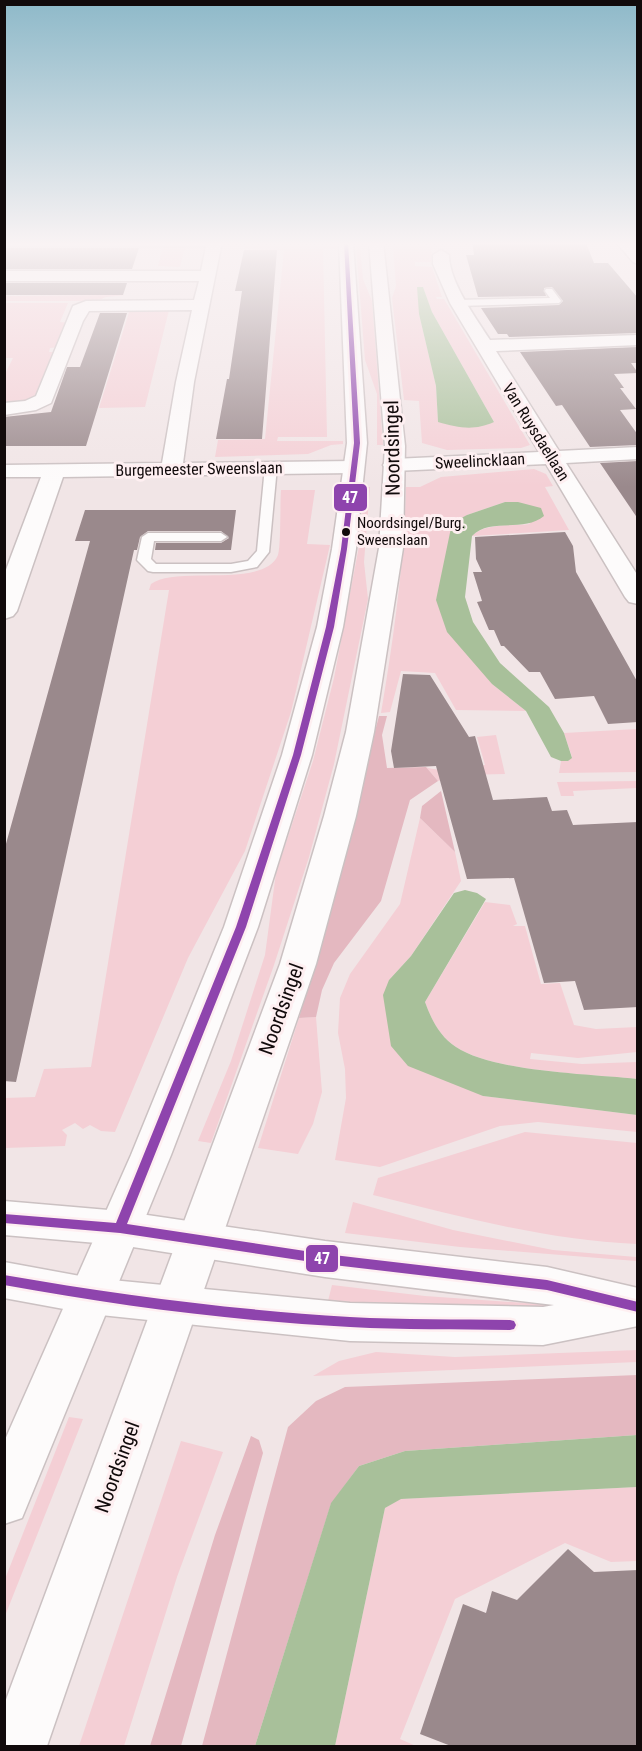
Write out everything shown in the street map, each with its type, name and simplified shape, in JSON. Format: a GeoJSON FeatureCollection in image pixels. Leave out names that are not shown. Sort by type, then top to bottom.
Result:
{"type":"FeatureCollection","features":[{"type":"Feature","properties":{"kind":"street"},"geometry":{"type":"LineString","coordinates":[[4,409],[29,406],[45,399],[73,324]]}},
{"type":"Feature","properties":{"kind":"street"},"geometry":{"type":"LineString","coordinates":[[171,470],[185,382],[199,324]]}},
{"type":"Feature","properties":{"kind":"street","name":"Noordsingel"},"geometry":{"type":"LineString","coordinates":[[4,1501],[120,1228],[241,927],[297,755],[330,627],[344,549],[357,443],[350,324]]}},
{"type":"Feature","properties":{"kind":"street","name":"Noordsingel"},"geometry":{"type":"LineString","coordinates":[[18,1746],[298,964],[340,816],[360,732],[391,548],[396,446],[384,324]]}},
{"type":"Feature","properties":{"kind":"street","name":"Van Ruysdaellaan"},"geometry":{"type":"LineString","coordinates":[[471,324],[638,597]]}},
{"type":"Feature","properties":{"kind":"street"},"geometry":{"type":"LineString","coordinates":[[485,346],[638,340]]}},
{"type":"Feature","properties":{"kind":"street","name":"Sweelincklaan"},"geometry":{"type":"LineString","coordinates":[[394,465],[488,463],[551,456],[638,453]]}},
{"type":"Feature","properties":{"kind":"street","name":"Burgemeester Sweenslaan"},"geometry":{"type":"LineString","coordinates":[[4,471],[394,465]]}},
{"type":"Feature","properties":{"kind":"street"},"geometry":{"type":"LineString","coordinates":[[4,611],[54,471]]}},
{"type":"Feature","properties":{"kind":"street"},"geometry":{"type":"LineString","coordinates":[[4,1218],[120,1228],[353,1263],[547,1285],[638,1307]]}},
{"type":"Feature","properties":{"kind":"street"},"geometry":{"type":"LineString","coordinates":[[4,1280],[91,1296],[350,1322],[543,1326],[638,1307]]}},
{"type":"Feature","properties":{"kind":"lane"},"geometry":{"type":"LineString","coordinates":[[221,537],[148,537],[144,560],[153,568],[231,568],[252,564],[263,552],[271,467]]}},
{"type":"Feature","properties":{"kind":"shaded area"},"geometry":{"type":"Polygon","coordinates":[[[5,324],[69,324],[59,347],[50,348],[49,352],[56,352],[38,395],[31,401],[5,407],[5,374],[13,358],[5,358],[5,324]]]}},
{"type":"Feature","properties":{"kind":"shaded area"},"geometry":{"type":"Polygon","coordinates":[[[125,324],[166,324],[145,407],[99,408],[125,324]]]}},
{"type":"Feature","properties":{"kind":"shaded area"},"geometry":{"type":"Polygon","coordinates":[[[277,324],[325,324],[327,437],[278,437],[277,441],[343,441],[343,444],[331,445],[308,454],[215,457],[218,440],[265,439],[277,324]]]}},
{"type":"Feature","properties":{"kind":"shaded area"},"geometry":{"type":"Polygon","coordinates":[[[362,324],[374,324],[383,445],[377,445],[377,394],[365,360],[362,324]]]}},
{"type":"Feature","properties":{"kind":"shaded area"},"geometry":{"type":"Polygon","coordinates":[[[395,324],[421,324],[436,386],[438,422],[494,422],[439,324],[459,324],[530,445],[521,448],[447,450],[422,443],[419,401],[404,400],[395,324]]]}},
{"type":"Feature","properties":{"kind":"shaded area"},"geometry":{"type":"Polygon","coordinates":[[[421,324],[439,324],[494,422],[480,427],[466,428],[438,422],[436,386],[421,324]]]}},
{"type":"Feature","properties":{"kind":"shaded area"},"geometry":{"type":"Polygon","coordinates":[[[534,469],[546,474],[553,486],[545,487],[569,530],[472,536],[491,527],[530,524],[505,502],[467,515],[436,600],[492,684],[526,711],[456,710],[435,673],[401,671],[390,712],[381,713],[398,600],[406,487],[420,487],[441,477],[534,469]]]}},
{"type":"Feature","properties":{"kind":"shaded area"},"geometry":{"type":"Polygon","coordinates":[[[365,487],[370,487],[364,562],[368,599],[334,764],[309,857],[274,965],[211,1143],[198,1141],[231,1061],[265,955],[276,873],[313,761],[334,678],[359,546],[365,487]]]}},
{"type":"Feature","properties":{"kind":"shaded area"},"geometry":{"type":"Polygon","coordinates":[[[281,490],[315,490],[307,544],[330,545],[291,712],[245,851],[188,958],[115,1132],[101,1131],[90,1125],[83,1129],[75,1123],[62,1130],[67,1135],[65,1146],[5,1148],[5,1098],[35,1097],[44,1069],[91,1067],[169,590],[149,590],[151,584],[179,576],[238,574],[256,571],[270,565],[279,550],[281,490]]]}},
{"type":"Feature","properties":{"kind":"shaded area"},"geometry":{"type":"Polygon","coordinates":[[[505,502],[518,502],[541,508],[544,516],[527,524],[488,527],[472,536],[465,597],[473,622],[500,663],[549,707],[564,733],[572,758],[568,761],[551,757],[526,711],[492,684],[447,632],[436,600],[452,523],[467,515],[505,502]]]}},
{"type":"Feature","properties":{"kind":"shaded area"},"geometry":{"type":"Polygon","coordinates":[[[379,716],[387,716],[382,735],[387,768],[426,767],[438,781],[410,800],[381,901],[334,963],[322,990],[316,1017],[299,1018],[379,716]]]}},
{"type":"Feature","properties":{"kind":"shaded area"},"geometry":{"type":"Polygon","coordinates":[[[637,729],[637,772],[559,773],[561,761],[568,761],[572,757],[564,733],[637,729]]]}},
{"type":"Feature","properties":{"kind":"shaded area"},"geometry":{"type":"Polygon","coordinates":[[[496,735],[505,774],[463,775],[438,781],[426,767],[445,769],[485,765],[477,737],[496,735]]]}},
{"type":"Feature","properties":{"kind":"shaded area"},"geometry":{"type":"Polygon","coordinates":[[[637,781],[637,788],[573,791],[574,796],[561,796],[557,782],[637,781]]]}},
{"type":"Feature","properties":{"kind":"shaded area"},"geometry":{"type":"Polygon","coordinates":[[[441,791],[455,852],[420,818],[422,806],[441,791]]]}},
{"type":"Feature","properties":{"kind":"shaded area"},"geometry":{"type":"Polygon","coordinates":[[[420,818],[455,852],[461,881],[411,956],[389,980],[483,1096],[637,1115],[637,1132],[538,1122],[500,1126],[380,1167],[335,1160],[346,1098],[345,1069],[338,1033],[340,998],[350,974],[400,904],[420,818]]]}},
{"type":"Feature","properties":{"kind":"shaded area"},"geometry":{"type":"Polygon","coordinates":[[[465,890],[477,893],[486,899],[425,1002],[441,1033],[456,1047],[493,1062],[517,1067],[637,1079],[637,1115],[483,1096],[408,1066],[391,1046],[383,995],[389,980],[411,956],[454,893],[465,890]]]}},
{"type":"Feature","properties":{"kind":"shaded area"},"geometry":{"type":"Polygon","coordinates":[[[485,902],[510,905],[517,924],[513,926],[525,926],[541,984],[560,983],[574,1025],[596,1029],[637,1027],[637,1052],[578,1058],[531,1053],[530,1059],[582,1064],[637,1062],[637,1079],[543,1070],[494,1062],[456,1047],[445,1038],[433,1021],[425,1002],[485,902]]]}},
{"type":"Feature","properties":{"kind":"shaded area"},"geometry":{"type":"Polygon","coordinates":[[[316,1017],[322,1092],[313,1124],[298,1154],[258,1148],[299,1018],[316,1017]]]}},
{"type":"Feature","properties":{"kind":"shaded area"},"geometry":{"type":"Polygon","coordinates":[[[525,1132],[637,1143],[637,1244],[537,1233],[373,1195],[378,1178],[525,1132]]]}},
{"type":"Feature","properties":{"kind":"shaded area"},"geometry":{"type":"Polygon","coordinates":[[[353,1202],[453,1230],[553,1250],[636,1257],[636,1261],[460,1247],[345,1233],[353,1202]]]}},
{"type":"Feature","properties":{"kind":"shaded area"},"geometry":{"type":"Polygon","coordinates":[[[332,1285],[425,1296],[581,1307],[404,1311],[328,1301],[332,1285]]]}},
{"type":"Feature","properties":{"kind":"shaded area"},"geometry":{"type":"Polygon","coordinates":[[[637,1350],[637,1362],[313,1376],[339,1361],[376,1352],[455,1357],[637,1350]]]}},
{"type":"Feature","properties":{"kind":"shaded area"},"geometry":{"type":"Polygon","coordinates":[[[637,1375],[637,1435],[405,1451],[359,1466],[331,1504],[255,1746],[202,1746],[288,1427],[316,1401],[345,1387],[637,1375]]]}},
{"type":"Feature","properties":{"kind":"shaded area"},"geometry":{"type":"Polygon","coordinates":[[[69,1417],[83,1419],[5,1616],[5,1579],[69,1417]]]}},
{"type":"Feature","properties":{"kind":"shaded area"},"geometry":{"type":"Polygon","coordinates":[[[637,1435],[637,1487],[401,1499],[385,1508],[335,1746],[255,1746],[331,1503],[359,1466],[405,1451],[637,1435]]]}},
{"type":"Feature","properties":{"kind":"shaded area"},"geometry":{"type":"Polygon","coordinates":[[[251,1436],[259,1440],[263,1453],[181,1746],[150,1746],[215,1535],[251,1436]]]}},
{"type":"Feature","properties":{"kind":"shaded area"},"geometry":{"type":"Polygon","coordinates":[[[181,1441],[223,1452],[177,1577],[124,1746],[79,1746],[181,1441]]]}},
{"type":"Feature","properties":{"kind":"shaded area"},"geometry":{"type":"Polygon","coordinates":[[[637,1487],[637,1561],[611,1562],[565,1543],[455,1599],[400,1739],[416,1746],[335,1746],[385,1508],[400,1499],[637,1487]]]}},
{"type":"Feature","properties":{"kind":"building"},"geometry":{"type":"Polygon","coordinates":[[[96,324],[124,324],[86,446],[4,446],[4,417],[51,412],[67,367],[80,367],[96,324]]]}},
{"type":"Feature","properties":{"kind":"building"},"geometry":{"type":"Polygon","coordinates":[[[237,324],[271,324],[262,439],[216,439],[227,379],[229,379],[237,324]]]}},
{"type":"Feature","properties":{"kind":"building"},"geometry":{"type":"Polygon","coordinates":[[[491,324],[638,324],[638,333],[509,337],[507,334],[498,334],[491,324]]]}},
{"type":"Feature","properties":{"kind":"building"},"geometry":{"type":"Polygon","coordinates":[[[638,347],[638,363],[631,363],[638,373],[614,374],[624,388],[620,388],[636,409],[620,410],[638,435],[638,445],[590,447],[562,405],[556,406],[520,352],[638,347]]]}},
{"type":"Feature","properties":{"kind":"building"},"geometry":{"type":"Polygon","coordinates":[[[638,461],[638,519],[600,463],[638,461]]]}},
{"type":"Feature","properties":{"kind":"building"},"geometry":{"type":"Polygon","coordinates":[[[85,510],[236,510],[231,550],[155,550],[156,543],[221,543],[229,538],[221,531],[148,531],[140,537],[137,550],[134,550],[16,1082],[4,1081],[4,851],[90,541],[75,541],[85,510]]]}},
{"type":"Feature","properties":{"kind":"building"},"geometry":{"type":"Polygon","coordinates":[[[565,532],[573,546],[576,572],[638,683],[638,722],[608,724],[594,696],[555,699],[540,672],[529,672],[504,646],[501,646],[494,630],[489,630],[477,602],[482,601],[473,572],[482,572],[476,559],[475,537],[565,532]]]}},
{"type":"Feature","properties":{"kind":"building"},"geometry":{"type":"Polygon","coordinates":[[[403,674],[430,675],[469,737],[475,736],[493,800],[547,797],[552,811],[567,810],[573,825],[638,822],[638,1007],[584,1010],[575,981],[544,983],[514,878],[467,879],[436,766],[394,768],[391,751],[403,674]]]}},
{"type":"Feature","properties":{"kind":"building"},"geometry":{"type":"Polygon","coordinates":[[[568,1549],[594,1572],[638,1570],[638,1746],[451,1746],[420,1734],[463,1604],[486,1613],[492,1591],[517,1600],[568,1549]]]}},
{"type":"Feature","properties":{"kind":"transit line","name":"47"},"geometry":{"type":"LineString","coordinates":[[120,1228],[241,927],[297,755],[330,627],[344,549],[357,443],[350,324]]}},
{"type":"Feature","properties":{"kind":"transit line","name":"47"},"geometry":{"type":"LineString","coordinates":[[4,1218],[120,1228],[325,1259],[547,1285],[638,1307]]}},
{"type":"Feature","properties":{"kind":"transit line","name":"47"},"geometry":{"type":"LineString","coordinates":[[4,1280],[133,1301],[263,1316],[370,1323],[510,1325]]}},
{"type":"Feature","properties":{"kind":"place","name":"Noordsingel/Burg. Sweenslaan"},"geometry":{"type":"Point","coordinates":[346,532]}}]}
